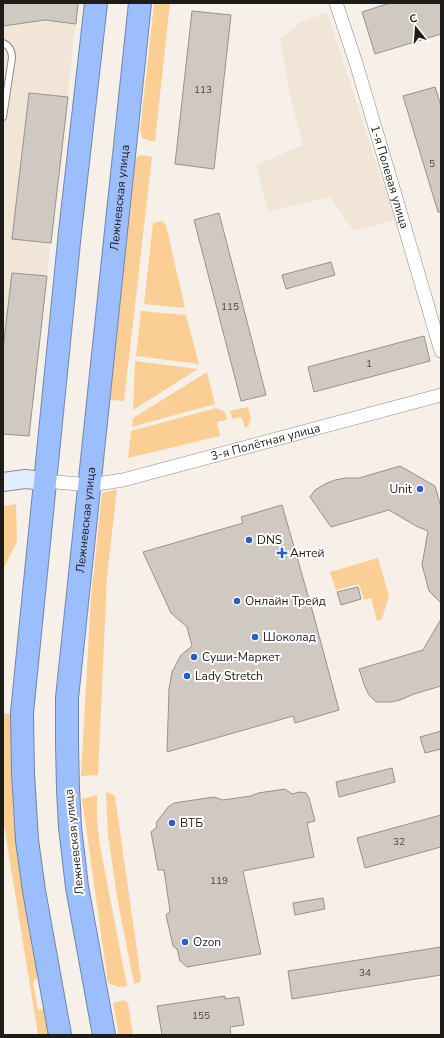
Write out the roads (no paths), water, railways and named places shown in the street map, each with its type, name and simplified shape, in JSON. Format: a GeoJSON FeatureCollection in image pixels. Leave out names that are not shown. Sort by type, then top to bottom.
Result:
{"type":"FeatureCollection","features":[{"type":"Feature","properties":{"kind":"highway"},"geometry":{"type":"LineString","coordinates":[[60,1035],[34,891],[27,840],[23,773],[22,713],[70,232],[96,3]]}},
{"type":"Feature","properties":{"kind":"highway","name":"Лежневская улица"},"geometry":{"type":"LineString","coordinates":[[104,1035],[77,887],[70,826],[67,698],[140,3]]}},
{"type":"Feature","properties":{"kind":"street","name":"1-я Полевая улица"},"geometry":{"type":"LineString","coordinates":[[336,3],[356,63],[400,208],[441,351]]}},
{"type":"Feature","properties":{"kind":"street","name":"3-я Полётная улица"},"geometry":{"type":"LineString","coordinates":[[45,481],[90,485],[124,480],[441,395]]}},
{"type":"Feature","properties":{"kind":"street"},"geometry":{"type":"LineString","coordinates":[[3,482],[26,479],[45,481]]}},
{"type":"Feature","properties":{"kind":"lane"},"geometry":{"type":"LineString","coordinates":[[3,43],[10,49],[12,58],[3,117]]}},
{"type":"Feature","properties":{"kind":"place","name":"Unit"},"geometry":{"type":"Point","coordinates":[420,489]}},
{"type":"Feature","properties":{"kind":"place","name":"DNS"},"geometry":{"type":"Point","coordinates":[249,540]}},
{"type":"Feature","properties":{"kind":"place","name":"Антей"},"geometry":{"type":"Point","coordinates":[282,553]}},
{"type":"Feature","properties":{"kind":"place","name":"Онлайн Трейд"},"geometry":{"type":"Point","coordinates":[237,601]}},
{"type":"Feature","properties":{"kind":"place","name":"Шоколад"},"geometry":{"type":"Point","coordinates":[255,637]}},
{"type":"Feature","properties":{"kind":"place","name":"Суши-Маркет"},"geometry":{"type":"Point","coordinates":[194,657]}},
{"type":"Feature","properties":{"kind":"place","name":"Lady Stretch"},"geometry":{"type":"Point","coordinates":[187,676]}},
{"type":"Feature","properties":{"kind":"place","name":"ВТБ"},"geometry":{"type":"Point","coordinates":[172,823]}},
{"type":"Feature","properties":{"kind":"place","name":"Ozon"},"geometry":{"type":"Point","coordinates":[185,942]}}]}
